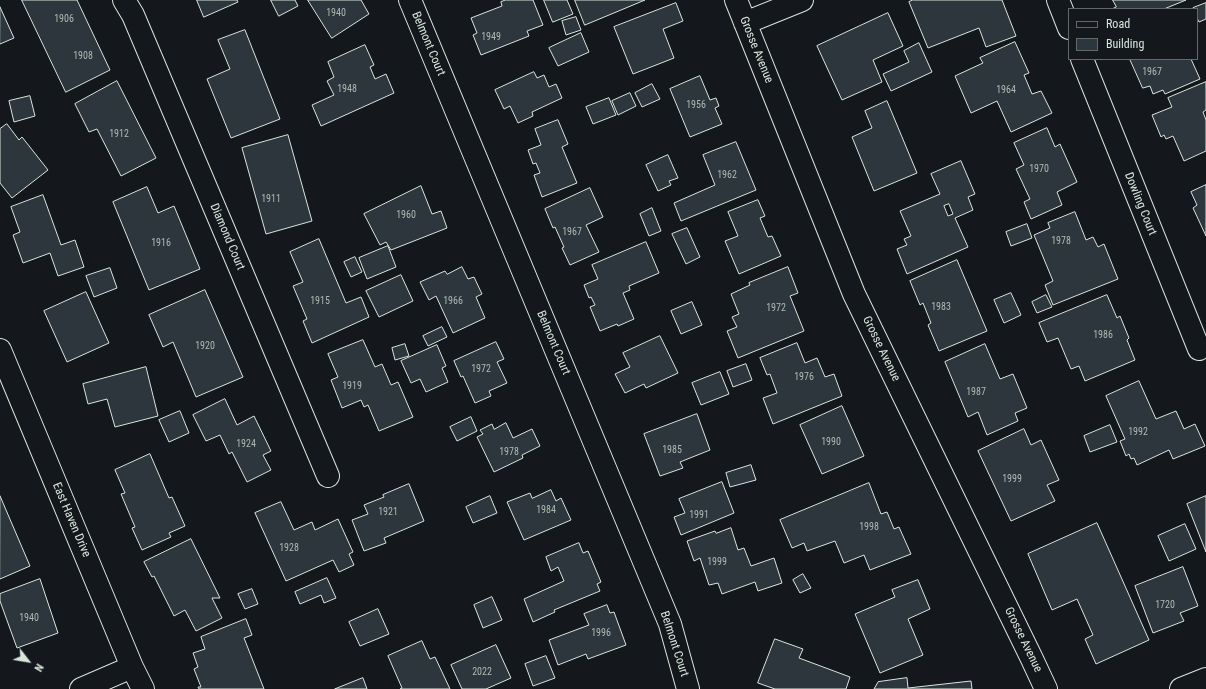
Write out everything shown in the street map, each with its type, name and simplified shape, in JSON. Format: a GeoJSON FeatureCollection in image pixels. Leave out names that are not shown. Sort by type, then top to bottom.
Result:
{"type":"FeatureCollection","features":[{"type":"Feature","properties":{"kind":"street","name":"Diamond Court"},"geometry":{"type":"LineString","coordinates":[[124,0],[133,15],[328,476]]}},
{"type":"Feature","properties":{"kind":"street","name":"Belmont Court"},"geometry":{"type":"LineString","coordinates":[[410,0],[670,624],[688,689]]}},
{"type":"Feature","properties":{"kind":"street","name":"Grosse Avenue"},"geometry":{"type":"LineString","coordinates":[[736,0],[854,294],[1046,689]]}},
{"type":"Feature","properties":{"kind":"street"},"geometry":{"type":"LineString","coordinates":[[745,23],[802,0]]}},
{"type":"Feature","properties":{"kind":"street"},"geometry":{"type":"LineString","coordinates":[[1058,0],[1068,25]]}},
{"type":"Feature","properties":{"kind":"street","name":"Dowling Court"},"geometry":{"type":"LineString","coordinates":[[1082,60],[1199,349]]}},
{"type":"Feature","properties":{"kind":"street","name":"East Haven Drive"},"geometry":{"type":"LineString","coordinates":[[0,350],[132,667],[143,689]]}},
{"type":"Feature","properties":{"kind":"street"},"geometry":{"type":"LineString","coordinates":[[81,689],[132,667]]}},
{"type":"Feature","properties":{"kind":"street"},"geometry":{"type":"LineString","coordinates":[[1181,689],[1206,679]]}},
{"type":"Feature","properties":{"kind":"building"},"geometry":{"type":"Polygon","coordinates":[[[22,0],[77,0],[110,70],[66,92],[22,0]]]}},
{"type":"Feature","properties":{"kind":"building"},"geometry":{"type":"Polygon","coordinates":[[[197,0],[237,0],[238,2],[204,17],[197,0]]]}},
{"type":"Feature","properties":{"kind":"building"},"geometry":{"type":"Polygon","coordinates":[[[271,0],[295,0],[298,6],[279,16],[271,0]]]}},
{"type":"Feature","properties":{"kind":"building"},"geometry":{"type":"Polygon","coordinates":[[[308,0],[361,0],[369,14],[332,38],[308,0]]]}},
{"type":"Feature","properties":{"kind":"building"},"geometry":{"type":"Polygon","coordinates":[[[506,0],[533,0],[543,25],[527,31],[529,36],[481,55],[473,35],[477,33],[471,18],[502,6],[501,2],[506,0]]]}},
{"type":"Feature","properties":{"kind":"building"},"geometry":{"type":"Polygon","coordinates":[[[544,0],[567,0],[573,14],[553,22],[544,0]]]}},
{"type":"Feature","properties":{"kind":"building"},"geometry":{"type":"Polygon","coordinates":[[[575,0],[645,0],[585,25],[575,0]]]}},
{"type":"Feature","properties":{"kind":"building"},"geometry":{"type":"Polygon","coordinates":[[[913,0],[1002,0],[1016,36],[986,47],[979,28],[928,48],[909,2],[913,0]]]}},
{"type":"Feature","properties":{"kind":"building"},"geometry":{"type":"Polygon","coordinates":[[[1113,0],[1186,0],[1166,8],[1114,8],[1116,7],[1113,0]]]}},
{"type":"Feature","properties":{"kind":"building"},"geometry":{"type":"Polygon","coordinates":[[[676,3],[683,21],[663,29],[674,58],[633,74],[614,27],[676,3]]]}},
{"type":"Feature","properties":{"kind":"building"},"geometry":{"type":"Polygon","coordinates":[[[1206,3],[1206,19],[1199,22],[1198,8],[1193,8],[1206,3]]]}},
{"type":"Feature","properties":{"kind":"building"},"geometry":{"type":"Polygon","coordinates":[[[0,7],[14,38],[0,44],[0,7]]]}},
{"type":"Feature","properties":{"kind":"building"},"geometry":{"type":"Polygon","coordinates":[[[888,13],[903,46],[873,60],[882,82],[842,100],[817,46],[888,13]]]}},
{"type":"Feature","properties":{"kind":"building"},"geometry":{"type":"Polygon","coordinates":[[[576,17],[581,30],[566,35],[562,21],[576,17]]]}},
{"type":"Feature","properties":{"kind":"building"},"geometry":{"type":"Polygon","coordinates":[[[245,30],[280,119],[231,138],[207,79],[230,69],[218,40],[245,30]]]}},
{"type":"Feature","properties":{"kind":"building"},"geometry":{"type":"Polygon","coordinates":[[[581,33],[589,52],[558,66],[549,48],[581,33]]]}},
{"type":"Feature","properties":{"kind":"building"},"geometry":{"type":"Polygon","coordinates":[[[1015,42],[1029,73],[1024,75],[1032,94],[1041,91],[1052,113],[1011,132],[997,101],[971,113],[955,76],[983,63],[980,58],[1015,42]]]}},
{"type":"Feature","properties":{"kind":"building"},"geometry":{"type":"Polygon","coordinates":[[[919,43],[932,72],[891,91],[883,74],[909,62],[904,51],[919,43]]]}},
{"type":"Feature","properties":{"kind":"building"},"geometry":{"type":"Polygon","coordinates":[[[365,45],[374,65],[370,67],[375,79],[386,74],[394,93],[321,126],[312,105],[334,95],[327,81],[334,77],[328,62],[365,45]]]}},
{"type":"Feature","properties":{"kind":"building"},"geometry":{"type":"Polygon","coordinates":[[[1130,60],[1191,60],[1200,79],[1165,94],[1163,90],[1153,94],[1150,86],[1143,88],[1130,60]]]}},
{"type":"Feature","properties":{"kind":"building"},"geometry":{"type":"Polygon","coordinates":[[[534,72],[537,78],[544,75],[549,87],[556,84],[562,98],[532,112],[533,116],[518,123],[510,106],[504,109],[495,90],[534,72]]]}},
{"type":"Feature","properties":{"kind":"building"},"geometry":{"type":"Polygon","coordinates":[[[700,76],[710,100],[716,98],[719,106],[715,108],[722,124],[690,137],[670,89],[700,76]]]}},
{"type":"Feature","properties":{"kind":"building"},"geometry":{"type":"Polygon","coordinates":[[[117,81],[156,158],[121,176],[97,129],[89,132],[75,104],[117,81]]]}},
{"type":"Feature","properties":{"kind":"building"},"geometry":{"type":"Polygon","coordinates":[[[1206,82],[1206,110],[1203,112],[1206,120],[1206,151],[1184,161],[1173,136],[1166,139],[1164,135],[1161,137],[1152,115],[1172,107],[1168,98],[1206,82]]]}},
{"type":"Feature","properties":{"kind":"building"},"geometry":{"type":"Polygon","coordinates":[[[652,84],[660,99],[642,107],[635,93],[652,84]]]}},
{"type":"Feature","properties":{"kind":"building"},"geometry":{"type":"Polygon","coordinates":[[[630,93],[636,106],[618,115],[612,101],[630,93]]]}},
{"type":"Feature","properties":{"kind":"building"},"geometry":{"type":"Polygon","coordinates":[[[30,96],[35,116],[14,122],[9,101],[30,96]]]}},
{"type":"Feature","properties":{"kind":"building"},"geometry":{"type":"Polygon","coordinates":[[[609,98],[616,115],[593,124],[586,107],[609,98]]]}},
{"type":"Feature","properties":{"kind":"building"},"geometry":{"type":"Polygon","coordinates":[[[887,101],[917,173],[874,191],[852,137],[872,128],[865,111],[887,101]]]}},
{"type":"Feature","properties":{"kind":"building"},"geometry":{"type":"Polygon","coordinates":[[[558,120],[568,144],[562,147],[577,183],[542,197],[534,175],[540,173],[536,163],[533,164],[528,150],[541,145],[535,129],[558,120]]]}},
{"type":"Feature","properties":{"kind":"building"},"geometry":{"type":"Polygon","coordinates":[[[7,124],[19,140],[22,137],[48,170],[12,198],[0,183],[0,129],[7,124]]]}},
{"type":"Feature","properties":{"kind":"building"},"geometry":{"type":"Polygon","coordinates":[[[1047,128],[1055,147],[1060,144],[1077,182],[1057,192],[1062,205],[1031,219],[1024,202],[1030,199],[1016,169],[1024,165],[1014,143],[1047,128]]]}},
{"type":"Feature","properties":{"kind":"building"},"geometry":{"type":"Polygon","coordinates":[[[288,135],[312,221],[266,234],[242,148],[288,135]]]}},
{"type":"Feature","properties":{"kind":"building"},"geometry":{"type":"Polygon","coordinates":[[[736,142],[756,190],[681,221],[674,203],[715,185],[703,155],[736,142]]]}},
{"type":"Feature","properties":{"kind":"building"},"geometry":{"type":"Polygon","coordinates":[[[668,155],[678,178],[669,181],[671,185],[658,191],[646,165],[668,155]]]}},
{"type":"Feature","properties":{"kind":"building"},"geometry":{"type":"Polygon","coordinates":[[[961,161],[975,194],[968,197],[973,210],[955,218],[968,247],[907,274],[897,249],[907,245],[904,239],[911,236],[900,211],[940,194],[931,174],[961,161]],[[949,204],[944,206],[948,216],[953,214],[949,204]]]}},
{"type":"Feature","properties":{"kind":"building"},"geometry":{"type":"Polygon","coordinates":[[[1206,185],[1206,236],[1193,208],[1197,205],[1191,192],[1206,185]]]}},
{"type":"Feature","properties":{"kind":"building"},"geometry":{"type":"Polygon","coordinates":[[[421,186],[432,214],[441,211],[447,228],[391,250],[386,242],[380,245],[364,214],[421,186]]]}},
{"type":"Feature","properties":{"kind":"building"},"geometry":{"type":"Polygon","coordinates":[[[147,187],[158,213],[174,206],[200,269],[149,290],[113,202],[147,187]]]}},
{"type":"Feature","properties":{"kind":"building"},"geometry":{"type":"Polygon","coordinates":[[[590,188],[603,217],[586,225],[599,252],[570,265],[562,248],[564,247],[555,227],[553,228],[545,209],[590,188]]]}},
{"type":"Feature","properties":{"kind":"building"},"geometry":{"type":"Polygon","coordinates":[[[43,195],[61,245],[75,240],[84,267],[58,276],[50,253],[23,263],[13,235],[20,232],[11,207],[43,195]]]}},
{"type":"Feature","properties":{"kind":"building"},"geometry":{"type":"Polygon","coordinates":[[[758,200],[765,216],[760,218],[768,237],[772,236],[781,256],[739,274],[725,241],[738,236],[728,212],[758,200]]]}},
{"type":"Feature","properties":{"kind":"building"},"geometry":{"type":"Polygon","coordinates":[[[652,208],[661,231],[649,236],[640,214],[652,208]]]}},
{"type":"Feature","properties":{"kind":"building"},"geometry":{"type":"Polygon","coordinates":[[[1075,212],[1086,240],[1093,237],[1098,247],[1104,244],[1118,279],[1053,305],[1045,285],[1053,281],[1034,235],[1050,228],[1048,223],[1075,212]]]}},
{"type":"Feature","properties":{"kind":"building"},"geometry":{"type":"Polygon","coordinates":[[[1027,224],[1032,238],[1011,246],[1006,232],[1027,224]]]}},
{"type":"Feature","properties":{"kind":"building"},"geometry":{"type":"Polygon","coordinates":[[[687,228],[700,257],[686,264],[672,234],[687,228]]]}},
{"type":"Feature","properties":{"kind":"building"},"geometry":{"type":"Polygon","coordinates":[[[319,239],[346,303],[361,297],[369,317],[312,343],[303,321],[307,319],[293,286],[303,282],[290,252],[319,239]]]}},
{"type":"Feature","properties":{"kind":"building"},"geometry":{"type":"Polygon","coordinates":[[[646,242],[659,273],[629,286],[630,290],[623,293],[634,319],[618,326],[617,324],[600,331],[590,307],[595,305],[591,297],[589,298],[584,285],[598,279],[592,265],[646,242]]]}},
{"type":"Feature","properties":{"kind":"building"},"geometry":{"type":"Polygon","coordinates":[[[388,246],[396,267],[367,279],[359,258],[388,246]]]}},
{"type":"Feature","properties":{"kind":"building"},"geometry":{"type":"Polygon","coordinates":[[[355,257],[362,272],[351,277],[344,262],[355,257]]]}},
{"type":"Feature","properties":{"kind":"building"},"geometry":{"type":"Polygon","coordinates":[[[957,260],[987,331],[939,351],[928,325],[931,323],[923,303],[920,305],[910,281],[957,260]]]}},
{"type":"Feature","properties":{"kind":"building"},"geometry":{"type":"Polygon","coordinates":[[[462,267],[468,279],[474,277],[482,294],[476,297],[485,318],[453,333],[436,296],[429,300],[420,282],[445,271],[447,274],[462,267]]]}},
{"type":"Feature","properties":{"kind":"building"},"geometry":{"type":"Polygon","coordinates":[[[788,267],[798,293],[790,296],[804,331],[738,358],[727,331],[737,327],[732,317],[739,314],[731,294],[750,285],[749,283],[788,267]]]}},
{"type":"Feature","properties":{"kind":"building"},"geometry":{"type":"Polygon","coordinates":[[[110,268],[117,288],[94,297],[86,276],[110,268]]]}},
{"type":"Feature","properties":{"kind":"building"},"geometry":{"type":"Polygon","coordinates":[[[401,275],[413,301],[379,317],[366,291],[401,275]]]}},
{"type":"Feature","properties":{"kind":"building"},"geometry":{"type":"Polygon","coordinates":[[[205,290],[243,377],[196,397],[173,342],[163,347],[149,315],[205,290]]]}},
{"type":"Feature","properties":{"kind":"building"},"geometry":{"type":"Polygon","coordinates":[[[86,292],[109,343],[67,362],[44,311],[86,292]]]}},
{"type":"Feature","properties":{"kind":"building"},"geometry":{"type":"Polygon","coordinates":[[[1011,293],[1021,315],[1004,323],[994,300],[1011,293]]]}},
{"type":"Feature","properties":{"kind":"building"},"geometry":{"type":"Polygon","coordinates":[[[1046,295],[1052,307],[1037,313],[1032,302],[1046,295]]]}},
{"type":"Feature","properties":{"kind":"building"},"geometry":{"type":"Polygon","coordinates":[[[1107,295],[1117,318],[1120,316],[1129,338],[1127,340],[1135,360],[1085,381],[1079,366],[1071,369],[1058,338],[1047,342],[1039,323],[1107,295]]]}},
{"type":"Feature","properties":{"kind":"building"},"geometry":{"type":"Polygon","coordinates":[[[692,302],[702,325],[681,334],[671,311],[692,302]]]}},
{"type":"Feature","properties":{"kind":"building"},"geometry":{"type":"Polygon","coordinates":[[[442,327],[447,337],[428,346],[423,336],[442,327]]]}},
{"type":"Feature","properties":{"kind":"building"},"geometry":{"type":"Polygon","coordinates":[[[660,336],[678,373],[646,388],[644,384],[625,393],[615,374],[630,367],[623,353],[660,336]]]}},
{"type":"Feature","properties":{"kind":"building"},"geometry":{"type":"Polygon","coordinates":[[[363,340],[375,367],[382,364],[391,385],[398,382],[413,417],[379,431],[368,405],[364,407],[361,400],[342,408],[331,380],[338,377],[328,354],[363,340]]]}},
{"type":"Feature","properties":{"kind":"building"},"geometry":{"type":"Polygon","coordinates":[[[496,342],[504,359],[497,362],[507,383],[489,391],[491,396],[475,403],[463,376],[461,377],[454,361],[496,342]]]}},
{"type":"Feature","properties":{"kind":"building"},"geometry":{"type":"Polygon","coordinates":[[[797,343],[805,363],[817,358],[825,377],[834,374],[842,396],[773,424],[763,398],[777,393],[770,374],[767,375],[760,358],[797,343]]]}},
{"type":"Feature","properties":{"kind":"building"},"geometry":{"type":"Polygon","coordinates":[[[405,344],[409,356],[395,360],[392,348],[405,344]]]}},
{"type":"Feature","properties":{"kind":"building"},"geometry":{"type":"Polygon","coordinates":[[[985,344],[1000,379],[1013,374],[1027,408],[1015,413],[1018,421],[987,435],[978,412],[968,417],[945,362],[985,344]]]}},
{"type":"Feature","properties":{"kind":"building"},"geometry":{"type":"Polygon","coordinates":[[[437,345],[446,366],[442,368],[448,382],[426,392],[420,379],[411,383],[401,361],[437,345]]]}},
{"type":"Feature","properties":{"kind":"building"},"geometry":{"type":"Polygon","coordinates":[[[746,364],[752,380],[733,387],[727,371],[746,364]]]}},
{"type":"Feature","properties":{"kind":"building"},"geometry":{"type":"Polygon","coordinates":[[[146,367],[158,416],[115,427],[107,399],[88,404],[83,384],[146,367]]]}},
{"type":"Feature","properties":{"kind":"building"},"geometry":{"type":"Polygon","coordinates":[[[720,372],[729,394],[701,405],[692,383],[720,372]]]}},
{"type":"Feature","properties":{"kind":"building"},"geometry":{"type":"Polygon","coordinates":[[[1139,381],[1156,419],[1176,411],[1184,429],[1195,424],[1205,446],[1173,459],[1169,450],[1137,465],[1134,458],[1131,459],[1129,454],[1126,456],[1120,441],[1125,439],[1106,396],[1139,381]]]}},
{"type":"Feature","properties":{"kind":"building"},"geometry":{"type":"Polygon","coordinates":[[[225,399],[237,425],[254,416],[271,451],[263,455],[271,470],[247,482],[232,452],[229,454],[220,435],[206,441],[193,415],[225,399]]]}},
{"type":"Feature","properties":{"kind":"building"},"geometry":{"type":"Polygon","coordinates":[[[842,406],[864,456],[822,474],[800,425],[842,406]]]}},
{"type":"Feature","properties":{"kind":"building"},"geometry":{"type":"Polygon","coordinates":[[[180,411],[189,433],[169,442],[159,420],[180,411]]]}},
{"type":"Feature","properties":{"kind":"building"},"geometry":{"type":"Polygon","coordinates":[[[697,414],[710,450],[680,462],[683,468],[660,476],[644,434],[697,414]]]}},
{"type":"Feature","properties":{"kind":"building"},"geometry":{"type":"Polygon","coordinates":[[[471,417],[477,431],[457,441],[450,427],[471,417]]]}},
{"type":"Feature","properties":{"kind":"building"},"geometry":{"type":"Polygon","coordinates":[[[506,423],[513,438],[532,429],[540,446],[522,455],[523,458],[494,472],[477,437],[483,434],[480,430],[492,424],[494,429],[506,423]]]}},
{"type":"Feature","properties":{"kind":"building"},"geometry":{"type":"Polygon","coordinates":[[[1110,425],[1117,442],[1090,452],[1084,436],[1110,425]]]}},
{"type":"Feature","properties":{"kind":"building"},"geometry":{"type":"Polygon","coordinates":[[[1024,429],[1031,445],[1041,440],[1059,480],[1047,485],[1055,501],[1011,521],[978,451],[1024,429]]]}},
{"type":"Feature","properties":{"kind":"building"},"geometry":{"type":"Polygon","coordinates":[[[150,454],[169,498],[172,497],[185,526],[169,533],[171,537],[142,550],[132,528],[135,527],[121,494],[125,493],[115,470],[150,454]]]}},
{"type":"Feature","properties":{"kind":"building"},"geometry":{"type":"Polygon","coordinates":[[[751,465],[756,480],[730,487],[726,473],[751,465]]]}},
{"type":"Feature","properties":{"kind":"building"},"geometry":{"type":"Polygon","coordinates":[[[722,482],[734,513],[681,535],[674,517],[685,513],[679,499],[722,482]]]}},
{"type":"Feature","properties":{"kind":"building"},"geometry":{"type":"Polygon","coordinates":[[[869,483],[881,514],[887,512],[894,529],[899,527],[911,554],[870,570],[864,555],[844,563],[835,541],[807,551],[804,543],[792,548],[780,520],[869,483]]]}},
{"type":"Feature","properties":{"kind":"building"},"geometry":{"type":"Polygon","coordinates":[[[409,484],[424,521],[384,538],[386,543],[364,551],[352,520],[368,514],[364,505],[384,497],[383,495],[409,484]]]}},
{"type":"Feature","properties":{"kind":"building"},"geometry":{"type":"Polygon","coordinates":[[[551,490],[556,501],[561,498],[571,520],[524,540],[507,502],[530,493],[532,498],[551,490]]]}},
{"type":"Feature","properties":{"kind":"building"},"geometry":{"type":"Polygon","coordinates":[[[0,496],[30,566],[0,579],[0,496]]]}},
{"type":"Feature","properties":{"kind":"building"},"geometry":{"type":"Polygon","coordinates":[[[490,496],[497,513],[473,523],[466,507],[490,496]]]}},
{"type":"Feature","properties":{"kind":"building"},"geometry":{"type":"Polygon","coordinates":[[[1206,496],[1206,552],[1187,504],[1206,496]]]}},
{"type":"Feature","properties":{"kind":"building"},"geometry":{"type":"Polygon","coordinates":[[[281,502],[294,530],[312,522],[315,530],[338,519],[353,552],[349,554],[354,565],[339,572],[333,560],[286,581],[255,513],[281,502]]]}},
{"type":"Feature","properties":{"kind":"building"},"geometry":{"type":"Polygon","coordinates":[[[1097,523],[1149,640],[1096,664],[1085,639],[1093,635],[1077,599],[1052,610],[1028,554],[1097,523]]]}},
{"type":"Feature","properties":{"kind":"building"},"geometry":{"type":"Polygon","coordinates":[[[1185,524],[1196,549],[1169,561],[1158,536],[1185,524]]]}},
{"type":"Feature","properties":{"kind":"building"},"geometry":{"type":"Polygon","coordinates":[[[731,528],[738,550],[744,548],[751,566],[774,558],[782,583],[758,591],[755,582],[722,594],[718,583],[709,585],[700,558],[694,561],[687,541],[715,531],[716,533],[731,528]]]}},
{"type":"Feature","properties":{"kind":"building"},"geometry":{"type":"Polygon","coordinates":[[[191,539],[220,598],[212,598],[222,618],[196,631],[185,610],[174,616],[154,576],[152,577],[144,562],[191,539]]]}},
{"type":"Feature","properties":{"kind":"building"},"geometry":{"type":"Polygon","coordinates":[[[579,543],[583,553],[588,551],[601,582],[597,584],[600,591],[554,610],[555,612],[533,622],[524,599],[564,581],[558,567],[551,571],[546,557],[579,543]]]}},
{"type":"Feature","properties":{"kind":"building"},"geometry":{"type":"Polygon","coordinates":[[[1183,567],[1198,606],[1180,613],[1184,621],[1153,633],[1135,586],[1183,567]]]}},
{"type":"Feature","properties":{"kind":"building"},"geometry":{"type":"Polygon","coordinates":[[[803,574],[811,588],[800,593],[793,580],[803,574]]]}},
{"type":"Feature","properties":{"kind":"building"},"geometry":{"type":"Polygon","coordinates":[[[327,578],[336,598],[324,603],[321,595],[300,604],[295,592],[327,578]]]}},
{"type":"Feature","properties":{"kind":"building"},"geometry":{"type":"Polygon","coordinates":[[[40,579],[58,633],[17,648],[0,601],[0,594],[40,579]]]}},
{"type":"Feature","properties":{"kind":"building"},"geometry":{"type":"Polygon","coordinates":[[[918,580],[930,609],[908,619],[923,655],[880,673],[855,614],[895,597],[892,590],[918,580]]]}},
{"type":"Feature","properties":{"kind":"building"},"geometry":{"type":"Polygon","coordinates":[[[252,589],[258,604],[245,609],[238,594],[252,589]]]}},
{"type":"Feature","properties":{"kind":"building"},"geometry":{"type":"Polygon","coordinates":[[[492,597],[502,620],[483,628],[474,605],[492,597]]]}},
{"type":"Feature","properties":{"kind":"building"},"geometry":{"type":"Polygon","coordinates":[[[607,605],[610,613],[614,612],[626,645],[588,659],[586,654],[558,665],[549,640],[589,625],[584,614],[607,605]]]}},
{"type":"Feature","properties":{"kind":"building"},"geometry":{"type":"Polygon","coordinates":[[[378,609],[389,634],[360,646],[349,622],[378,609]]]}},
{"type":"Feature","properties":{"kind":"building"},"geometry":{"type":"Polygon","coordinates":[[[246,619],[252,635],[244,638],[264,689],[199,689],[198,687],[201,687],[194,669],[198,667],[193,653],[205,649],[201,637],[246,619]]]}},
{"type":"Feature","properties":{"kind":"building"},"geometry":{"type":"Polygon","coordinates":[[[775,639],[803,649],[799,658],[850,677],[846,689],[775,689],[758,683],[775,639]]]}},
{"type":"Feature","properties":{"kind":"building"},"geometry":{"type":"Polygon","coordinates":[[[422,641],[430,659],[435,657],[450,689],[400,689],[402,688],[388,656],[422,641]]]}},
{"type":"Feature","properties":{"kind":"building"},"geometry":{"type":"Polygon","coordinates":[[[496,645],[511,678],[486,689],[462,689],[451,665],[496,645]]]}},
{"type":"Feature","properties":{"kind":"building"},"geometry":{"type":"Polygon","coordinates":[[[546,656],[555,678],[533,686],[525,664],[546,656]]]}},
{"type":"Feature","properties":{"kind":"building"},"geometry":{"type":"Polygon","coordinates":[[[363,678],[367,689],[335,689],[363,678]]]}},
{"type":"Feature","properties":{"kind":"building"},"geometry":{"type":"Polygon","coordinates":[[[907,678],[908,688],[971,681],[972,689],[874,689],[878,682],[907,678]]]}}]}
